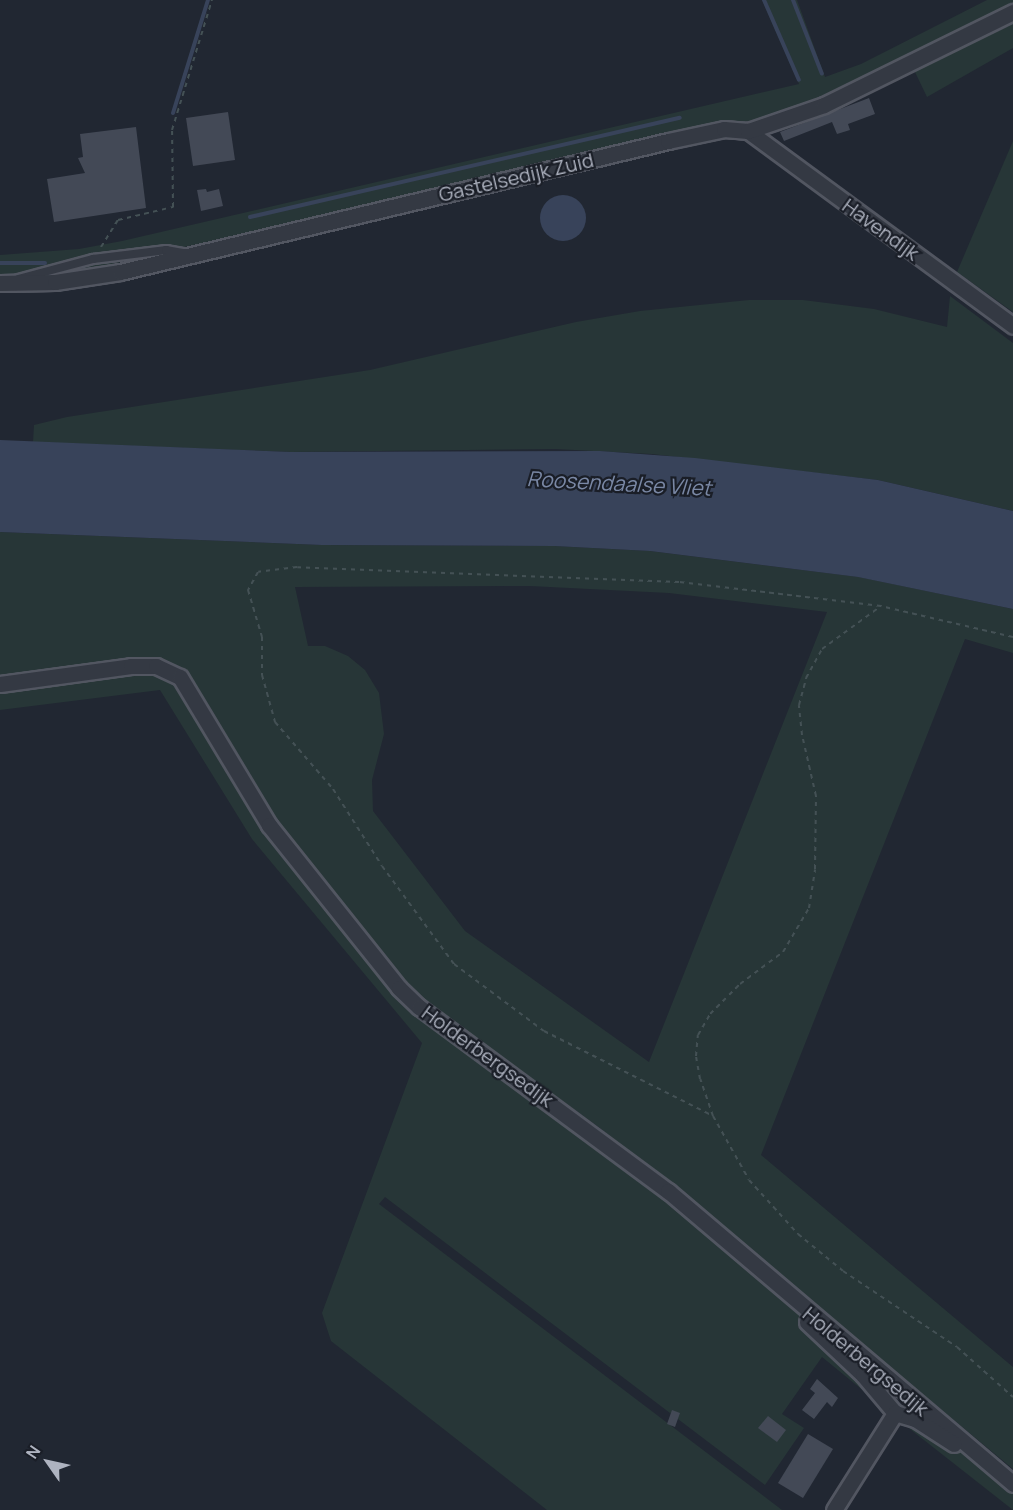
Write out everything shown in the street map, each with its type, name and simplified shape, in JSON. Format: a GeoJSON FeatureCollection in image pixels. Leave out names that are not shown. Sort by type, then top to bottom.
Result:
{"type":"FeatureCollection","features":[{"type":"Feature","properties":{"kind":"street","name":"Gastelsedijk Zuid"},"geometry":{"type":"LineString","coordinates":[[4,282],[55,282],[120,272],[668,141],[724,129],[748,131],[824,105],[1013,12]]}},
{"type":"Feature","properties":{"kind":"street","name":"Havendijk"},"geometry":{"type":"LineString","coordinates":[[748,131],[1013,326]]}},
{"type":"Feature","properties":{"kind":"street","name":"Holderbergsedijk"},"geometry":{"type":"LineString","coordinates":[[0,684],[131,666],[162,667],[180,677],[269,825],[399,988],[419,1007],[668,1191],[789,1297],[1013,1484]]}},
{"type":"Feature","properties":{"kind":"street"},"geometry":{"type":"LineString","coordinates":[[789,1297],[825,1343],[863,1376],[895,1413],[915,1419],[983,1459]]}},
{"type":"Feature","properties":{"kind":"street"},"geometry":{"type":"LineString","coordinates":[[834,1510],[895,1413]]}},
{"type":"Feature","properties":{"kind":"lane"},"geometry":{"type":"LineString","coordinates":[[4,282],[93,259],[166,250],[192,254]]}},
{"type":"Feature","properties":{"kind":"path"},"geometry":{"type":"LineString","coordinates":[[93,259],[118,220],[173,207],[172,130],[212,0]]}},
{"type":"Feature","properties":{"kind":"path"},"geometry":{"type":"LineString","coordinates":[[713,1116],[544,1031],[442,951],[333,789],[275,722],[262,675],[262,637],[248,590],[258,572],[297,567],[680,582],[881,606],[1013,637]]}},
{"type":"Feature","properties":{"kind":"path"},"geometry":{"type":"LineString","coordinates":[[881,606],[822,649],[806,678],[799,705],[802,735],[816,796],[815,868],[809,908],[783,952],[741,984],[711,1014],[698,1035],[696,1056],[700,1079],[713,1116],[749,1180],[798,1234],[843,1271],[957,1347],[1013,1397]]}},
{"type":"Feature","properties":{"kind":"shaded area"},"geometry":{"type":"Polygon","coordinates":[[[762,0],[797,0],[825,77],[861,64],[987,0],[1013,0],[1013,6],[872,80],[766,119],[683,130],[83,271],[0,277],[0,255],[79,249],[122,241],[799,84],[762,0]]]}},
{"type":"Feature","properties":{"kind":"shaded area"},"geometry":{"type":"Polygon","coordinates":[[[1013,24],[1013,48],[927,97],[914,70],[1013,24]]]}},
{"type":"Feature","properties":{"kind":"shaded area"},"geometry":{"type":"Polygon","coordinates":[[[1013,141],[1013,312],[957,272],[1013,141]]]}},
{"type":"Feature","properties":{"kind":"shaded area"},"geometry":{"type":"Polygon","coordinates":[[[950,296],[1013,343],[1013,511],[878,480],[652,454],[555,449],[291,452],[33,442],[34,425],[67,417],[370,370],[576,322],[640,311],[749,300],[803,300],[874,309],[947,327],[950,296]]]}},
{"type":"Feature","properties":{"kind":"shaded area"},"geometry":{"type":"Polygon","coordinates":[[[0,532],[322,545],[554,546],[650,551],[859,577],[1013,609],[1013,653],[965,639],[761,1155],[1013,1367],[1013,1469],[600,1128],[414,994],[272,816],[232,754],[199,689],[178,666],[145,658],[0,677],[0,532]],[[530,586],[295,587],[308,646],[325,646],[348,656],[365,670],[379,693],[384,734],[372,780],[373,811],[465,931],[649,1062],[827,612],[669,593],[530,586]]]}},
{"type":"Feature","properties":{"kind":"shaded area"},"geometry":{"type":"Polygon","coordinates":[[[166,670],[384,975],[538,1093],[776,1287],[882,1406],[822,1357],[782,1414],[804,1428],[765,1485],[385,1197],[379,1204],[782,1510],[547,1510],[331,1341],[322,1313],[422,1043],[252,839],[160,690],[0,710],[0,686],[166,670]]]}},
{"type":"Feature","properties":{"kind":"shaded area"},"geometry":{"type":"Polygon","coordinates":[[[906,1421],[969,1454],[1013,1484],[1013,1510],[901,1422],[906,1421]]]}},
{"type":"Feature","properties":{"kind":"water"},"geometry":{"type":"Polygon","coordinates":[[[563,195],[579,202],[586,218],[579,234],[563,241],[547,234],[540,218],[547,202],[563,195]]]}},
{"type":"Feature","properties":{"kind":"water","name":"Roosendaalse Vliet"},"geometry":{"type":"Polygon","coordinates":[[[0,440],[291,452],[600,451],[695,458],[878,480],[1013,511],[1013,609],[858,577],[650,551],[554,546],[322,545],[0,532],[0,440]]]}},
{"type":"Feature","properties":{"kind":"building"},"geometry":{"type":"Polygon","coordinates":[[[869,98],[875,114],[848,124],[850,130],[837,134],[832,122],[784,141],[780,132],[869,98]]]}},
{"type":"Feature","properties":{"kind":"building"},"geometry":{"type":"Polygon","coordinates":[[[228,112],[235,160],[193,166],[186,118],[228,112]]]}},
{"type":"Feature","properties":{"kind":"building"},"geometry":{"type":"Polygon","coordinates":[[[136,127],[146,208],[54,222],[47,179],[85,173],[78,158],[83,157],[80,134],[136,127]]]}},
{"type":"Feature","properties":{"kind":"building"},"geometry":{"type":"Polygon","coordinates":[[[206,189],[207,192],[219,189],[223,206],[201,211],[197,190],[206,189]]]}},
{"type":"Feature","properties":{"kind":"building"},"geometry":{"type":"Polygon","coordinates":[[[817,1379],[838,1398],[832,1407],[827,1402],[814,1419],[802,1410],[815,1393],[810,1389],[817,1379]]]}},
{"type":"Feature","properties":{"kind":"building"},"geometry":{"type":"Polygon","coordinates":[[[672,1410],[680,1413],[675,1427],[667,1424],[672,1410]]]}},
{"type":"Feature","properties":{"kind":"building"},"geometry":{"type":"Polygon","coordinates":[[[768,1416],[786,1430],[777,1442],[758,1428],[768,1416]]]}},
{"type":"Feature","properties":{"kind":"building"},"geometry":{"type":"Polygon","coordinates":[[[808,1434],[833,1449],[803,1498],[778,1483],[808,1434]]]}},
{"type":"Feature","properties":{"kind":"waterway"},"geometry":{"type":"LineString","coordinates":[[173,113],[208,0]]}},
{"type":"Feature","properties":{"kind":"waterway"},"geometry":{"type":"LineString","coordinates":[[764,0],[799,80]]}},
{"type":"Feature","properties":{"kind":"waterway"},"geometry":{"type":"LineString","coordinates":[[793,0],[822,74]]}},
{"type":"Feature","properties":{"kind":"waterway"},"geometry":{"type":"LineString","coordinates":[[250,217],[680,118]]}},
{"type":"Feature","properties":{"kind":"waterway"},"geometry":{"type":"LineString","coordinates":[[0,263],[45,263]]}}]}
